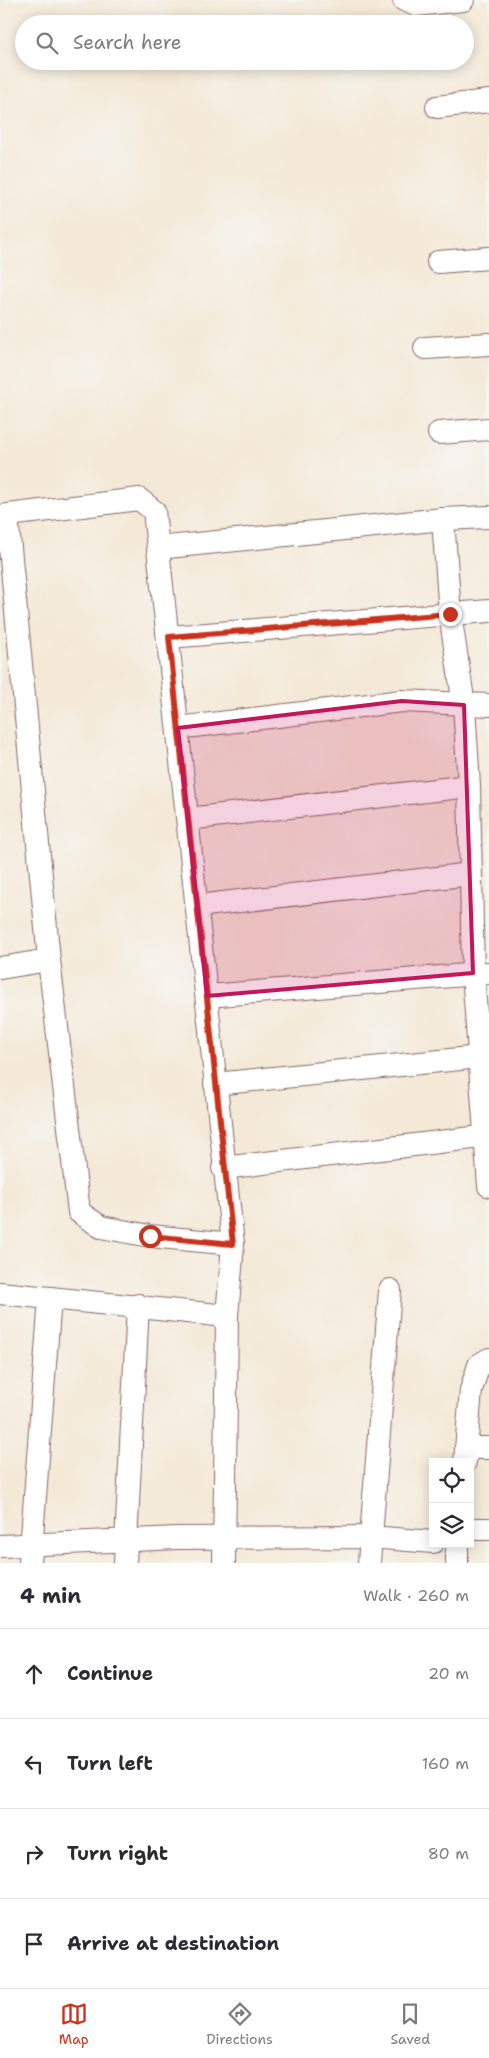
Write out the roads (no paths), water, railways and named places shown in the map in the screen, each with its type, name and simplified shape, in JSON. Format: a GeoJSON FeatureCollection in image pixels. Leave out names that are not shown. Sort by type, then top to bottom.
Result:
{"type":"FeatureCollection","features":[{"type":"Feature","properties":{"kind":"street"},"geometry":{"type":"LineString","coordinates":[[404,0],[416,5],[462,0]]}},
{"type":"Feature","properties":{"kind":"street"},"geometry":{"type":"LineString","coordinates":[[437,107],[489,102]]}},
{"type":"Feature","properties":{"kind":"street"},"geometry":{"type":"LineString","coordinates":[[438,262],[489,258]]}},
{"type":"Feature","properties":{"kind":"street"},"geometry":{"type":"LineString","coordinates":[[425,348],[489,344]]}},
{"type":"Feature","properties":{"kind":"street"},"geometry":{"type":"LineString","coordinates":[[439,433],[489,429]]}},
{"type":"Feature","properties":{"kind":"street"},"geometry":{"type":"LineString","coordinates":[[224,1563],[227,1316],[233,1244],[223,1168],[216,1084],[154,511],[139,499],[4,516],[48,960],[78,1212],[101,1227],[150,1236],[233,1244]]}},
{"type":"Feature","properties":{"kind":"street"},"geometry":{"type":"LineString","coordinates":[[158,548],[443,519],[489,517]]}},
{"type":"Feature","properties":{"kind":"street"},"geometry":{"type":"LineString","coordinates":[[443,519],[450,614],[464,705],[469,786],[471,874],[481,973],[489,1186]]}},
{"type":"Feature","properties":{"kind":"street"},"geometry":{"type":"LineString","coordinates":[[169,637],[489,612]]}},
{"type":"Feature","properties":{"kind":"street"},"geometry":{"type":"LineString","coordinates":[[178,728],[402,701],[489,705]]}},
{"type":"Feature","properties":{"kind":"street"},"geometry":{"type":"LineString","coordinates":[[188,818],[469,786]]}},
{"type":"Feature","properties":{"kind":"street"},"geometry":{"type":"LineString","coordinates":[[197,906],[471,874]]}},
{"type":"Feature","properties":{"kind":"street"},"geometry":{"type":"LineString","coordinates":[[0,968],[48,960]]}},
{"type":"Feature","properties":{"kind":"street"},"geometry":{"type":"LineString","coordinates":[[206,996],[481,973]]}},
{"type":"Feature","properties":{"kind":"street"},"geometry":{"type":"LineString","coordinates":[[216,1084],[483,1057]]}},
{"type":"Feature","properties":{"kind":"street"},"geometry":{"type":"LineString","coordinates":[[223,1168],[487,1136]]}},
{"type":"Feature","properties":{"kind":"street"},"geometry":{"type":"LineString","coordinates":[[369,1563],[390,1290]]}},
{"type":"Feature","properties":{"kind":"street"},"geometry":{"type":"LineString","coordinates":[[0,1293],[138,1305],[227,1316]]}},
{"type":"Feature","properties":{"kind":"street"},"geometry":{"type":"LineString","coordinates":[[30,1554],[50,1298]]}},
{"type":"Feature","properties":{"kind":"street"},"geometry":{"type":"LineString","coordinates":[[125,1563],[138,1305]]}},
{"type":"Feature","properties":{"kind":"street"},"geometry":{"type":"LineString","coordinates":[[489,1359],[479,1365],[471,1390],[465,1455],[489,1448]]}},
{"type":"Feature","properties":{"kind":"street"},"geometry":{"type":"LineString","coordinates":[[474,1529],[489,1529]]}},
{"type":"Feature","properties":{"kind":"street"},"geometry":{"type":"LineString","coordinates":[[0,1546],[30,1554],[126,1540],[370,1536],[429,1542]]}},
{"type":"Feature","properties":{"kind":"street"},"geometry":{"type":"LineString","coordinates":[[457,1548],[457,1563]]}}]}
